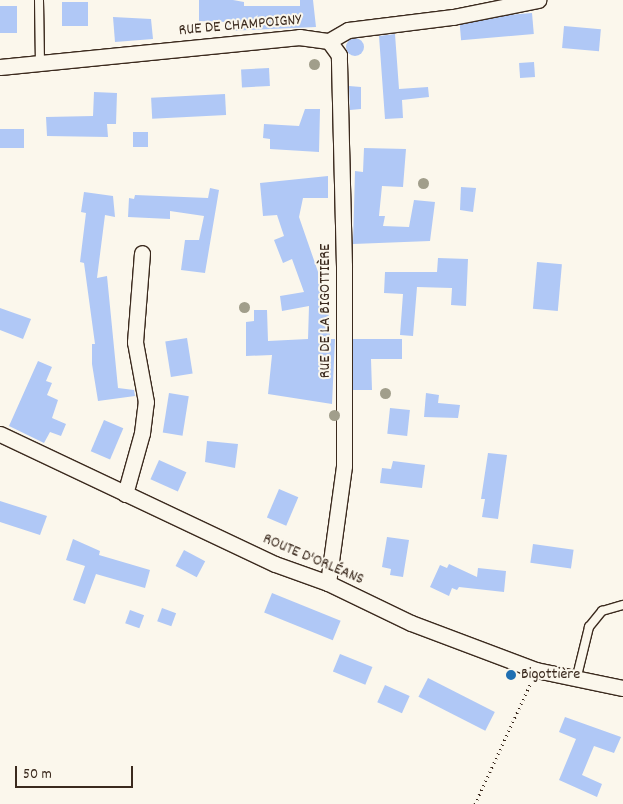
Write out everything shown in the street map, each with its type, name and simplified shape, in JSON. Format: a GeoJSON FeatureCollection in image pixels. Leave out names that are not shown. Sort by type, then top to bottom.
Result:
{"type":"FeatureCollection","features":[{"type":"Feature","properties":{"kind":"street"},"geometry":{"type":"LineString","coordinates":[[329,41],[348,30],[454,17],[538,0]]}},
{"type":"Feature","properties":{"kind":"street","name":"RUE DE CHAMPOIGNY"},"geometry":{"type":"LineString","coordinates":[[0,68],[299,37],[329,41]]}},
{"type":"Feature","properties":{"kind":"street","name":"RUE DE LA BIGOTTIÈRE"},"geometry":{"type":"LineString","coordinates":[[328,583],[344,466],[344,276],[340,64],[337,49],[329,41]]}},
{"type":"Feature","properties":{"kind":"street"},"geometry":{"type":"LineString","coordinates":[[125,494],[142,433],[146,402],[135,342],[142,253]]}},
{"type":"Feature","properties":{"kind":"street","name":"ROUTE D'ORLÉANS"},"geometry":{"type":"LineString","coordinates":[[0,434],[274,564],[328,583],[412,623],[536,670],[576,680],[623,688]]}},
{"type":"Feature","properties":{"kind":"lane"},"geometry":{"type":"LineString","coordinates":[[39,0],[40,63]]}},
{"type":"Feature","properties":{"kind":"lane"},"geometry":{"type":"LineString","coordinates":[[576,680],[589,627],[602,611],[623,605]]}},
{"type":"Feature","properties":{"kind":"path"},"geometry":{"type":"LineString","coordinates":[[475,804],[536,670]]}},
{"type":"Feature","properties":{"kind":"building"},"geometry":{"type":"Polygon","coordinates":[[[199,0],[233,0],[244,2],[244,6],[300,6],[300,0],[313,0],[316,27],[226,31],[226,22],[199,21],[199,0]]]}},
{"type":"Feature","properties":{"kind":"building"},"geometry":{"type":"Polygon","coordinates":[[[62,2],[88,2],[88,26],[62,26],[62,2]]]}},
{"type":"Feature","properties":{"kind":"building"},"geometry":{"type":"Polygon","coordinates":[[[0,6],[17,6],[17,33],[0,33],[0,6]]]}},
{"type":"Feature","properties":{"kind":"building"},"geometry":{"type":"Polygon","coordinates":[[[532,13],[534,34],[461,40],[459,19],[532,13]]]}},
{"type":"Feature","properties":{"kind":"building"},"geometry":{"type":"Polygon","coordinates":[[[113,17],[151,19],[153,39],[115,42],[113,17]]]}},
{"type":"Feature","properties":{"kind":"building"},"geometry":{"type":"Polygon","coordinates":[[[564,26],[601,29],[599,51],[562,48],[564,26]]]}},
{"type":"Feature","properties":{"kind":"building"},"geometry":{"type":"Polygon","coordinates":[[[395,34],[399,89],[428,87],[429,97],[402,100],[403,118],[385,119],[379,36],[395,34]]]}},
{"type":"Feature","properties":{"kind":"building"},"geometry":{"type":"Polygon","coordinates":[[[355,38],[361,41],[364,47],[361,53],[355,56],[349,53],[346,47],[349,41],[355,38]]]}},
{"type":"Feature","properties":{"kind":"building"},"geometry":{"type":"Polygon","coordinates":[[[534,62],[535,77],[520,78],[519,63],[534,62]]]}},
{"type":"Feature","properties":{"kind":"building"},"geometry":{"type":"Polygon","coordinates":[[[269,68],[270,86],[242,87],[241,69],[269,68]]]}},
{"type":"Feature","properties":{"kind":"building"},"geometry":{"type":"Polygon","coordinates":[[[349,86],[361,87],[361,109],[350,110],[349,86]]]}},
{"type":"Feature","properties":{"kind":"building"},"geometry":{"type":"Polygon","coordinates":[[[94,92],[117,93],[116,124],[107,124],[108,137],[47,136],[46,117],[93,116],[94,92]]]}},
{"type":"Feature","properties":{"kind":"building"},"geometry":{"type":"Polygon","coordinates":[[[225,94],[226,115],[152,119],[151,98],[225,94]]]}},
{"type":"Feature","properties":{"kind":"building"},"geometry":{"type":"Polygon","coordinates":[[[305,109],[320,109],[319,152],[270,149],[270,139],[263,138],[264,124],[299,126],[305,109]]]}},
{"type":"Feature","properties":{"kind":"building"},"geometry":{"type":"Polygon","coordinates":[[[0,129],[24,129],[24,148],[0,148],[0,129]]]}},
{"type":"Feature","properties":{"kind":"building"},"geometry":{"type":"Polygon","coordinates":[[[133,132],[148,132],[148,147],[133,147],[133,132]]]}},
{"type":"Feature","properties":{"kind":"building"},"geometry":{"type":"Polygon","coordinates":[[[364,148],[406,149],[403,187],[382,186],[379,216],[385,216],[383,226],[409,227],[414,200],[435,202],[430,241],[353,244],[355,171],[363,172],[364,148]]]}},
{"type":"Feature","properties":{"kind":"building"},"geometry":{"type":"Polygon","coordinates":[[[328,176],[328,198],[303,198],[299,217],[324,289],[327,289],[330,339],[335,339],[332,404],[268,394],[272,355],[246,356],[246,322],[254,321],[254,310],[267,310],[268,341],[308,339],[309,306],[282,311],[280,296],[304,292],[292,259],[283,263],[274,240],[284,236],[277,215],[263,216],[260,183],[328,176]]]}},
{"type":"Feature","properties":{"kind":"building"},"geometry":{"type":"Polygon","coordinates":[[[461,187],[476,188],[473,212],[460,210],[461,187]]]}},
{"type":"Feature","properties":{"kind":"building"},"geometry":{"type":"Polygon","coordinates":[[[210,188],[219,190],[205,273],[181,270],[185,240],[199,240],[204,216],[170,211],[170,219],[128,217],[129,198],[134,199],[135,195],[208,198],[210,188]]]}},
{"type":"Feature","properties":{"kind":"building"},"geometry":{"type":"Polygon","coordinates":[[[84,192],[113,196],[115,217],[105,215],[97,278],[107,276],[118,388],[134,390],[135,396],[98,401],[92,364],[92,344],[95,344],[84,263],[80,262],[86,213],[81,212],[84,192]]]}},
{"type":"Feature","properties":{"kind":"building"},"geometry":{"type":"Polygon","coordinates":[[[438,258],[468,259],[466,306],[451,305],[452,288],[417,287],[413,336],[400,335],[403,294],[384,293],[385,272],[437,272],[438,258]]]}},
{"type":"Feature","properties":{"kind":"building"},"geometry":{"type":"Polygon","coordinates":[[[537,262],[562,264],[558,311],[533,309],[537,262]]]}},
{"type":"Feature","properties":{"kind":"building"},"geometry":{"type":"Polygon","coordinates":[[[0,308],[31,319],[23,339],[0,330],[0,308]]]}},
{"type":"Feature","properties":{"kind":"building"},"geometry":{"type":"Polygon","coordinates":[[[187,338],[193,374],[171,377],[165,341],[187,338]]]}},
{"type":"Feature","properties":{"kind":"building"},"geometry":{"type":"Polygon","coordinates":[[[353,339],[402,339],[402,359],[371,359],[372,390],[353,390],[353,339]]]}},
{"type":"Feature","properties":{"kind":"building"},"geometry":{"type":"Polygon","coordinates":[[[38,361],[52,367],[46,381],[52,383],[47,395],[58,400],[52,418],[66,424],[61,436],[50,432],[44,443],[9,426],[38,361]]]}},
{"type":"Feature","properties":{"kind":"building"},"geometry":{"type":"Polygon","coordinates":[[[169,393],[189,396],[182,436],[163,433],[169,393]]]}},
{"type":"Feature","properties":{"kind":"building"},"geometry":{"type":"Polygon","coordinates":[[[426,393],[439,395],[438,403],[460,405],[458,418],[424,417],[426,393]]]}},
{"type":"Feature","properties":{"kind":"building"},"geometry":{"type":"Polygon","coordinates":[[[390,408],[410,410],[407,436],[387,434],[390,408]]]}},
{"type":"Feature","properties":{"kind":"building"},"geometry":{"type":"Polygon","coordinates":[[[104,420],[123,428],[110,460],[91,451],[104,420]]]}},
{"type":"Feature","properties":{"kind":"building"},"geometry":{"type":"Polygon","coordinates":[[[207,441],[238,444],[235,468],[205,462],[207,441]]]}},
{"type":"Feature","properties":{"kind":"building"},"geometry":{"type":"Polygon","coordinates":[[[488,453],[507,455],[498,519],[482,517],[485,499],[481,499],[488,453]]]}},
{"type":"Feature","properties":{"kind":"building"},"geometry":{"type":"Polygon","coordinates":[[[159,460],[186,472],[178,491],[150,479],[159,460]]]}},
{"type":"Feature","properties":{"kind":"building"},"geometry":{"type":"Polygon","coordinates":[[[393,461],[425,465],[422,488],[380,483],[382,468],[391,469],[393,461]]]}},
{"type":"Feature","properties":{"kind":"building"},"geometry":{"type":"Polygon","coordinates":[[[279,489],[298,497],[286,526],[267,518],[279,489]]]}},
{"type":"Feature","properties":{"kind":"building"},"geometry":{"type":"Polygon","coordinates":[[[0,501],[47,516],[40,535],[0,522],[0,501]]]}},
{"type":"Feature","properties":{"kind":"building"},"geometry":{"type":"Polygon","coordinates":[[[387,537],[409,540],[403,577],[390,575],[391,569],[382,567],[387,537]]]}},
{"type":"Feature","properties":{"kind":"building"},"geometry":{"type":"Polygon","coordinates":[[[73,539],[100,551],[99,555],[150,570],[145,588],[96,574],[85,604],[73,600],[85,566],[66,560],[73,539]]]}},
{"type":"Feature","properties":{"kind":"building"},"geometry":{"type":"Polygon","coordinates":[[[533,544],[574,550],[571,569],[530,563],[533,544]]]}},
{"type":"Feature","properties":{"kind":"building"},"geometry":{"type":"Polygon","coordinates":[[[184,550],[205,561],[197,577],[176,566],[184,550]]]}},
{"type":"Feature","properties":{"kind":"building"},"geometry":{"type":"Polygon","coordinates":[[[449,564],[477,577],[478,568],[506,571],[504,592],[459,587],[457,590],[452,588],[449,596],[430,587],[440,565],[447,568],[449,564]]]}},
{"type":"Feature","properties":{"kind":"building"},"geometry":{"type":"Polygon","coordinates":[[[272,593],[341,621],[333,640],[264,612],[272,593]]]}},
{"type":"Feature","properties":{"kind":"building"},"geometry":{"type":"Polygon","coordinates":[[[162,608],[176,613],[171,626],[157,621],[162,608]]]}},
{"type":"Feature","properties":{"kind":"building"},"geometry":{"type":"Polygon","coordinates":[[[130,610],[144,615],[139,628],[125,623],[130,610]]]}},
{"type":"Feature","properties":{"kind":"building"},"geometry":{"type":"Polygon","coordinates":[[[340,654],[372,667],[365,685],[333,672],[340,654]]]}},
{"type":"Feature","properties":{"kind":"building"},"geometry":{"type":"Polygon","coordinates":[[[428,678],[495,712],[485,731],[418,697],[428,678]]]}},
{"type":"Feature","properties":{"kind":"building"},"geometry":{"type":"Polygon","coordinates":[[[385,685],[410,696],[402,713],[377,702],[385,685]]]}},
{"type":"Feature","properties":{"kind":"building"},"geometry":{"type":"Polygon","coordinates":[[[565,717],[621,737],[614,753],[594,746],[582,775],[602,784],[597,797],[559,780],[576,739],[559,732],[565,717]]]}},
{"type":"Feature","properties":{"kind":"place","name":"Bigottière"},"geometry":{"type":"Point","coordinates":[511,675]}}]}
